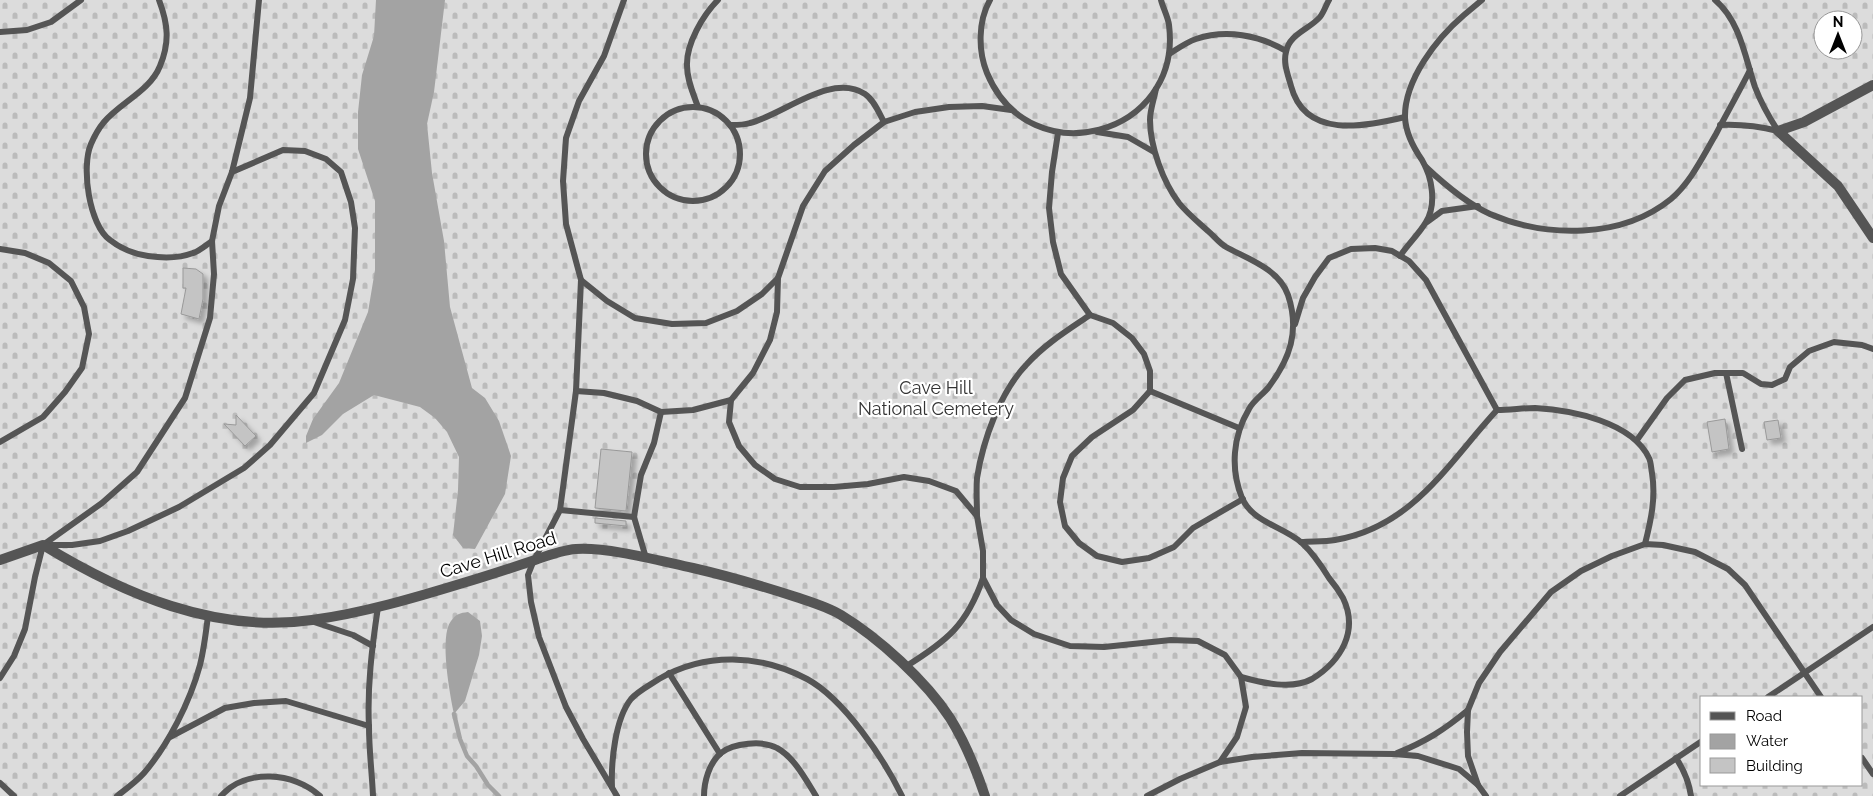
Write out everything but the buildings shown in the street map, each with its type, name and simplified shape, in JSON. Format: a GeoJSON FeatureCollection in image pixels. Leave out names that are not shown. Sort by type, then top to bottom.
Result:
{"type":"FeatureCollection","features":[{"type":"Feature","properties":{"kind":"street"},"geometry":{"type":"LineString","coordinates":[[1873,85],[1804,122],[1778,131],[1838,186],[1873,238]]}},
{"type":"Feature","properties":{"kind":"street"},"geometry":{"type":"LineString","coordinates":[[0,560],[43,545]]}},
{"type":"Feature","properties":{"kind":"street","name":"Cave Hill Road"},"geometry":{"type":"LineString","coordinates":[[43,545],[66,559],[137,595],[208,616],[244,622],[285,623],[311,621],[378,607],[464,583],[560,551],[580,549],[646,558],[763,586],[812,602],[840,614],[882,645],[933,695],[950,718],[965,744],[985,796]]}},
{"type":"Feature","properties":{"kind":"lane"},"geometry":{"type":"LineString","coordinates":[[0,32],[27,30],[51,22],[81,0]]}},
{"type":"Feature","properties":{"kind":"lane"},"geometry":{"type":"LineString","coordinates":[[159,0],[166,20],[166,46],[159,68],[138,95],[119,106],[103,123],[90,145],[86,168],[90,203],[94,218],[108,240],[137,254],[162,258],[193,253],[212,241]]}},
{"type":"Feature","properties":{"kind":"lane"},"geometry":{"type":"LineString","coordinates":[[0,678],[14,656],[26,630],[34,577],[43,545],[102,503],[137,472],[185,398],[210,318],[214,274],[212,241],[219,206],[232,172],[250,98],[259,0]]}},
{"type":"Feature","properties":{"kind":"lane"},"geometry":{"type":"LineString","coordinates":[[617,796],[587,747],[566,707],[539,637],[531,602],[528,575],[560,510],[576,391],[581,280],[566,224],[563,181],[566,138],[579,101],[604,56],[624,0]]}},
{"type":"Feature","properties":{"kind":"lane"},"geometry":{"type":"LineString","coordinates":[[698,107],[689,84],[687,64],[695,32],[718,0]]}},
{"type":"Feature","properties":{"kind":"lane"},"geometry":{"type":"LineString","coordinates":[[990,0],[986,7],[980,34],[983,62],[994,88],[1012,110],[1033,125],[1058,133],[1077,134],[1096,132],[1120,123],[1141,108],[1156,89],[1164,72],[1169,54],[1169,24],[1160,0]]}},
{"type":"Feature","properties":{"kind":"lane"},"geometry":{"type":"LineString","coordinates":[[1330,0],[1319,18],[1294,37],[1286,51],[1286,69],[1293,96],[1310,117],[1330,125],[1366,126],[1405,117]]}},
{"type":"Feature","properties":{"kind":"lane"},"geometry":{"type":"LineString","coordinates":[[1427,222],[1431,206],[1432,188],[1426,167],[1407,134],[1405,117],[1409,92],[1417,74],[1436,44],[1464,15],[1482,0]]}},
{"type":"Feature","properties":{"kind":"lane"},"geometry":{"type":"LineString","coordinates":[[1715,0],[1733,22],[1765,111],[1778,131]]}},
{"type":"Feature","properties":{"kind":"lane"},"geometry":{"type":"LineString","coordinates":[[1169,54],[1195,39],[1219,34],[1236,34],[1255,38],[1269,42],[1286,51]]}},
{"type":"Feature","properties":{"kind":"lane"},"geometry":{"type":"LineString","coordinates":[[1426,167],[1442,183],[1489,213],[1512,222],[1562,232],[1618,225],[1642,216],[1671,199],[1692,175],[1750,70]]}},
{"type":"Feature","properties":{"kind":"lane"},"geometry":{"type":"LineString","coordinates":[[731,125],[750,124],[806,98],[840,88],[855,89],[866,95],[884,122]]}},
{"type":"Feature","properties":{"kind":"lane"},"geometry":{"type":"LineString","coordinates":[[1156,89],[1150,119],[1154,152],[1178,202],[1224,245],[1267,269],[1284,286],[1291,305],[1294,326]]}},
{"type":"Feature","properties":{"kind":"lane"},"geometry":{"type":"LineString","coordinates":[[977,516],[956,491],[921,480],[904,477],[834,488],[800,487],[775,479],[755,465],[739,446],[729,422],[731,400],[753,373],[770,340],[777,312],[778,278],[803,206],[824,172],[854,145],[884,122],[915,112],[949,107],[982,106],[1012,110]]}},
{"type":"Feature","properties":{"kind":"lane"},"geometry":{"type":"LineString","coordinates":[[698,107],[722,116],[731,125],[738,140],[740,155],[737,171],[729,184],[717,194],[702,200],[686,200],[670,195],[658,185],[650,172],[646,156],[648,140],[656,126],[667,115],[682,108],[698,107]]}},
{"type":"Feature","properties":{"kind":"lane"},"geometry":{"type":"LineString","coordinates":[[1720,125],[1760,126],[1778,131]]}},
{"type":"Feature","properties":{"kind":"lane"},"geometry":{"type":"LineString","coordinates":[[1096,132],[1128,137],[1154,152]]}},
{"type":"Feature","properties":{"kind":"lane"},"geometry":{"type":"LineString","coordinates":[[1058,133],[1049,208],[1053,242],[1061,274],[1090,315],[1113,323],[1132,338],[1144,354],[1150,371],[1150,391],[1133,410],[1092,437],[1072,456],[1063,478],[1060,502],[1065,526],[1078,543],[1097,556],[1122,562],[1149,558],[1174,547],[1193,528],[1243,499]]}},
{"type":"Feature","properties":{"kind":"lane"},"geometry":{"type":"LineString","coordinates":[[43,545],[72,545],[100,541],[128,531],[179,507],[244,468],[270,445],[314,393],[345,320],[353,279],[355,228],[351,202],[341,172],[326,159],[305,151],[283,150],[232,172]]}},
{"type":"Feature","properties":{"kind":"lane"},"geometry":{"type":"LineString","coordinates":[[1400,256],[1427,222],[1442,211],[1478,206]]}},
{"type":"Feature","properties":{"kind":"lane"},"geometry":{"type":"LineString","coordinates":[[1241,677],[1260,683],[1305,682],[1325,670],[1339,656],[1346,639],[1349,619],[1343,598],[1317,559],[1300,542],[1256,516],[1243,499],[1237,477],[1234,451],[1239,428],[1250,407],[1267,389],[1280,370],[1289,351],[1294,326],[1303,298],[1329,258],[1351,249],[1367,248],[1392,251],[1409,261],[1426,280],[1497,410]]}},
{"type":"Feature","properties":{"kind":"lane"},"geometry":{"type":"LineString","coordinates":[[0,249],[25,253],[49,263],[71,282],[84,307],[89,334],[82,368],[65,392],[43,417],[0,442]]}},
{"type":"Feature","properties":{"kind":"lane"},"geometry":{"type":"LineString","coordinates":[[581,280],[635,318],[672,324],[706,323],[737,311],[762,294],[778,278]]}},
{"type":"Feature","properties":{"kind":"lane"},"geometry":{"type":"LineString","coordinates":[[905,667],[940,643],[962,622],[976,598],[983,578],[982,551],[977,516],[977,480],[983,451],[994,417],[1026,364],[1047,345],[1090,315]]}},
{"type":"Feature","properties":{"kind":"lane"},"geometry":{"type":"LineString","coordinates":[[1637,440],[1668,398],[1685,380],[1715,373],[1743,373],[1761,384],[1772,385],[1785,380],[1790,367],[1809,351],[1834,342],[1862,345],[1873,349]]}},
{"type":"Feature","properties":{"kind":"lane"},"geometry":{"type":"LineString","coordinates":[[1726,373],[1742,449]]}},
{"type":"Feature","properties":{"kind":"lane"},"geometry":{"type":"LineString","coordinates":[[576,391],[604,393],[637,401],[661,412],[693,410],[731,400]]}},
{"type":"Feature","properties":{"kind":"lane"},"geometry":{"type":"LineString","coordinates":[[1150,391],[1239,428]]}},
{"type":"Feature","properties":{"kind":"lane"},"geometry":{"type":"LineString","coordinates":[[1300,542],[1335,540],[1368,531],[1406,511],[1432,486],[1497,410],[1535,408],[1571,413],[1611,424],[1637,440],[1650,459],[1655,490],[1652,516],[1645,544]]}},
{"type":"Feature","properties":{"kind":"lane"},"geometry":{"type":"LineString","coordinates":[[646,558],[634,516],[641,475],[654,443],[661,412]]}},
{"type":"Feature","properties":{"kind":"lane"},"geometry":{"type":"LineString","coordinates":[[560,510],[634,516]]}},
{"type":"Feature","properties":{"kind":"lane"},"geometry":{"type":"LineString","coordinates":[[1478,785],[1468,756],[1468,710],[1479,683],[1500,652],[1551,592],[1581,571],[1612,556],[1645,544],[1663,545],[1695,552],[1728,569],[1745,586],[1821,696]]}},
{"type":"Feature","properties":{"kind":"lane"},"geometry":{"type":"LineString","coordinates":[[983,578],[997,605],[1012,620],[1034,634],[1070,646],[1104,647],[1171,640],[1198,641],[1225,655],[1241,677],[1246,707],[1236,737],[1220,762]]}},
{"type":"Feature","properties":{"kind":"lane"},"geometry":{"type":"LineString","coordinates":[[373,796],[368,726],[373,646],[378,607]]}},
{"type":"Feature","properties":{"kind":"lane"},"geometry":{"type":"LineString","coordinates":[[117,796],[142,775],[162,751],[170,737],[184,708],[200,666],[208,616]]}},
{"type":"Feature","properties":{"kind":"lane"},"geometry":{"type":"LineString","coordinates":[[311,621],[353,635],[373,646]]}},
{"type":"Feature","properties":{"kind":"lane"},"geometry":{"type":"LineString","coordinates":[[1769,696],[1873,627]]}},
{"type":"Feature","properties":{"kind":"lane"},"geometry":{"type":"LineString","coordinates":[[612,788],[611,769],[616,732],[622,714],[632,699],[649,685],[669,673],[689,665],[721,658],[750,660],[782,668],[808,680],[827,693],[862,733],[880,758],[902,796]]}},
{"type":"Feature","properties":{"kind":"lane"},"geometry":{"type":"LineString","coordinates":[[669,673],[720,754]]}},
{"type":"Feature","properties":{"kind":"lane"},"geometry":{"type":"LineString","coordinates":[[170,737],[225,708],[254,703],[286,701],[368,726]]}},
{"type":"Feature","properties":{"kind":"lane"},"geometry":{"type":"LineString","coordinates":[[1394,754],[1424,742],[1448,727],[1468,710]]}},
{"type":"Feature","properties":{"kind":"lane"},"geometry":{"type":"LineString","coordinates":[[1620,796],[1700,742]]}},
{"type":"Feature","properties":{"kind":"lane"},"geometry":{"type":"LineString","coordinates":[[704,796],[704,785],[710,769],[720,754],[738,746],[754,743],[776,748],[797,766],[816,796]]}},
{"type":"Feature","properties":{"kind":"lane"},"geometry":{"type":"LineString","coordinates":[[1148,796],[1220,762],[1302,753],[1418,756],[1459,769],[1478,785],[1486,796]]}},
{"type":"Feature","properties":{"kind":"lane"},"geometry":{"type":"LineString","coordinates":[[1676,758],[1689,786],[1690,796]]}},
{"type":"Feature","properties":{"kind":"lane"},"geometry":{"type":"LineString","coordinates":[[1863,759],[1873,774]]}},
{"type":"Feature","properties":{"kind":"lane"},"geometry":{"type":"LineString","coordinates":[[221,796],[224,792],[244,781],[267,776],[291,778],[312,788],[320,796]]}},
{"type":"Feature","properties":{"kind":"lane"},"geometry":{"type":"LineString","coordinates":[[0,783],[14,796]]}},
{"type":"Feature","properties":{"kind":"green space","name":"Cave Hill National Cemetery"},"geometry":{"type":"Polygon","coordinates":[[[0,0],[1873,0],[1873,796],[0,796],[0,0]]]}},
{"type":"Feature","properties":{"kind":"water"},"geometry":{"type":"Polygon","coordinates":[[[376,0],[445,0],[434,92],[427,124],[432,173],[444,241],[450,307],[472,388],[485,398],[499,421],[511,456],[505,494],[475,549],[463,548],[453,535],[458,490],[459,457],[447,432],[435,418],[420,407],[374,395],[343,414],[322,435],[306,443],[306,436],[313,419],[339,383],[368,312],[375,270],[375,201],[358,149],[358,112],[362,75],[374,36],[376,0]]]}},
{"type":"Feature","properties":{"kind":"water"},"geometry":{"type":"Polygon","coordinates":[[[468,612],[480,621],[482,636],[479,655],[465,701],[454,714],[447,666],[446,639],[451,621],[458,614],[468,612]]]}},
{"type":"Feature","properties":{"kind":"waterway"},"geometry":{"type":"LineString","coordinates":[[454,714],[460,739],[467,756],[488,785],[499,796]]}}]}
